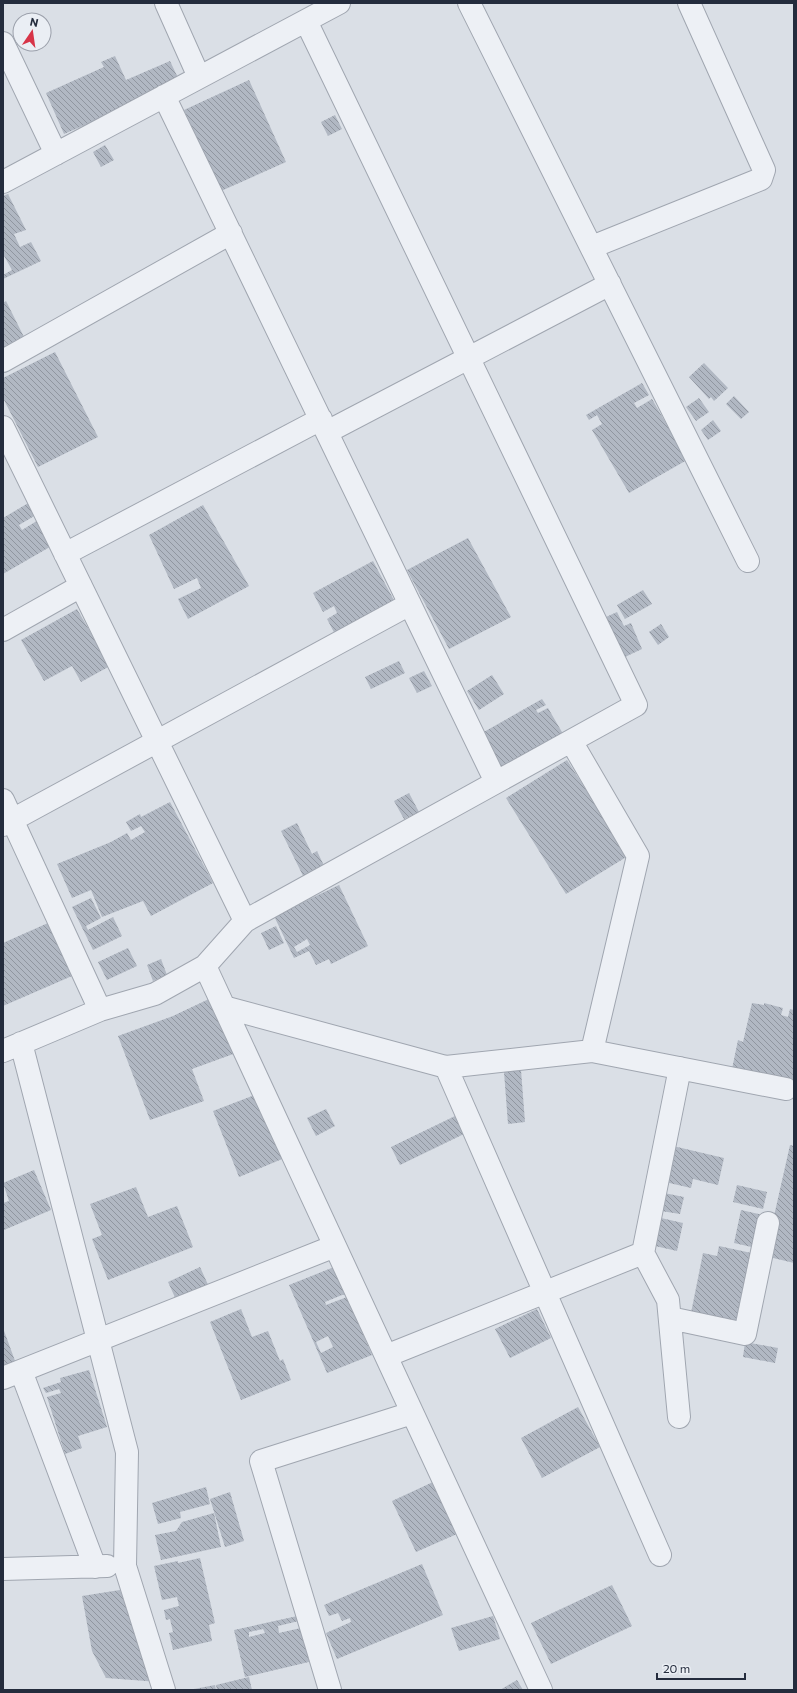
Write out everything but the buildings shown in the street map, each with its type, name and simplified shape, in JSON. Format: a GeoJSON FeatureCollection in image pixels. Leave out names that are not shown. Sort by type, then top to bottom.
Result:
{"type":"FeatureCollection","features":[{"type":"Feature","properties":{"kind":"street"},"geometry":{"type":"LineString","coordinates":[[166,3],[200,77]]}},
{"type":"Feature","properties":{"kind":"street"},"geometry":{"type":"LineString","coordinates":[[469,3],[748,561]]}},
{"type":"Feature","properties":{"kind":"street"},"geometry":{"type":"LineString","coordinates":[[592,247],[761,178],[764,170],[689,3]]}},
{"type":"Feature","properties":{"kind":"street"},"geometry":{"type":"LineString","coordinates":[[3,182],[306,21],[335,4]]}},
{"type":"Feature","properties":{"kind":"street"},"geometry":{"type":"LineString","coordinates":[[164,1690],[125,1566],[127,1452],[98,1340],[12,1047],[100,1010],[155,994],[205,966],[245,921],[636,705],[306,21]]}},
{"type":"Feature","properties":{"kind":"street"},"geometry":{"type":"LineString","coordinates":[[3,43],[56,154]]}},
{"type":"Feature","properties":{"kind":"street"},"geometry":{"type":"LineString","coordinates":[[164,96],[496,782]]}},
{"type":"Feature","properties":{"kind":"street"},"geometry":{"type":"LineString","coordinates":[[3,361],[231,234]]}},
{"type":"Feature","properties":{"kind":"street"},"geometry":{"type":"LineString","coordinates":[[65,554],[324,426],[468,358],[610,284]]}},
{"type":"Feature","properties":{"kind":"street"},"geometry":{"type":"LineString","coordinates":[[3,427],[245,921]]}},
{"type":"Feature","properties":{"kind":"street"},"geometry":{"type":"LineString","coordinates":[[3,630],[82,586]]}},
{"type":"Feature","properties":{"kind":"street"},"geometry":{"type":"LineString","coordinates":[[8,823],[410,604]]}},
{"type":"Feature","properties":{"kind":"street"},"geometry":{"type":"LineString","coordinates":[[571,741],[638,856],[592,1050]]}},
{"type":"Feature","properties":{"kind":"street"},"geometry":{"type":"LineString","coordinates":[[3,800],[8,823],[100,1010]]}},
{"type":"Feature","properties":{"kind":"street"},"geometry":{"type":"LineString","coordinates":[[205,966],[541,1690]]}},
{"type":"Feature","properties":{"kind":"street"},"geometry":{"type":"LineString","coordinates":[[224,1007],[446,1066],[592,1050],[786,1089]]}},
{"type":"Feature","properties":{"kind":"street"},"geometry":{"type":"LineString","coordinates":[[446,1066],[660,1555]]}},
{"type":"Feature","properties":{"kind":"street"},"geometry":{"type":"LineString","coordinates":[[679,1416],[668,1300],[643,1253],[680,1068]]}},
{"type":"Feature","properties":{"kind":"street"},"geometry":{"type":"LineString","coordinates":[[670,1318],[745,1334],[768,1223]]}},
{"type":"Feature","properties":{"kind":"street"},"geometry":{"type":"LineString","coordinates":[[95,1567],[12,1375],[335,1246]]}},
{"type":"Feature","properties":{"kind":"street"},"geometry":{"type":"LineString","coordinates":[[386,1356],[643,1253]]}},
{"type":"Feature","properties":{"kind":"street"},"geometry":{"type":"LineString","coordinates":[[330,1690],[261,1461],[412,1413]]}},
{"type":"Feature","properties":{"kind":"street"},"geometry":{"type":"LineString","coordinates":[[3,1569],[125,1566]]}}]}
